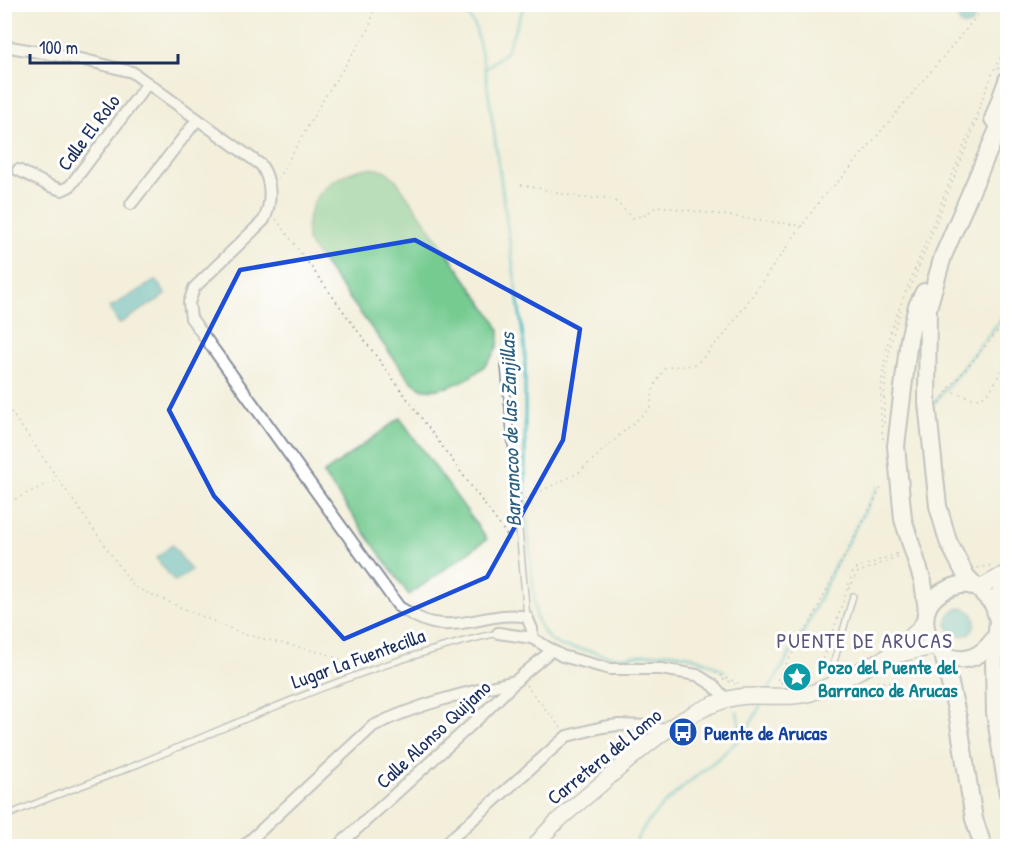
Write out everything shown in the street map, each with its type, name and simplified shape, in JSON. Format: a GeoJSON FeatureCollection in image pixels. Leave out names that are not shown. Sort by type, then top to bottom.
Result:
{"type":"FeatureCollection","features":[{"type":"Feature","properties":{"kind":"main road"},"geometry":{"type":"LineString","coordinates":[[975,181],[998,100],[1008,78]]}},
{"type":"Feature","properties":{"kind":"main road"},"geometry":{"type":"LineString","coordinates":[[983,846],[974,819],[958,718],[939,651],[927,635],[923,582],[903,519],[896,446],[909,339],[917,306],[943,256],[1008,106]]}},
{"type":"Feature","properties":{"kind":"main road"},"geometry":{"type":"LineString","coordinates":[[943,256],[927,308],[927,403],[938,506],[956,560],[977,588],[993,604],[998,620],[995,712],[1008,794]]}},
{"type":"Feature","properties":{"kind":"main road"},"geometry":{"type":"LineString","coordinates":[[977,588],[1004,567]]}},
{"type":"Feature","properties":{"kind":"main road"},"geometry":{"type":"LineString","coordinates":[[993,604],[1008,579]]}},
{"type":"Feature","properties":{"kind":"main road"},"geometry":{"type":"LineString","coordinates":[[835,684],[881,660],[902,645],[941,592],[965,585],[977,588]]}},
{"type":"Feature","properties":{"kind":"main road"},"geometry":{"type":"LineString","coordinates":[[881,660],[904,652],[939,651],[953,659],[966,659],[977,656],[987,649],[996,636]]}},
{"type":"Feature","properties":{"kind":"main road","name":"Carretera del Lomo"},"geometry":{"type":"LineString","coordinates":[[539,841],[665,731],[704,709],[738,693],[799,695],[835,684]]}},
{"type":"Feature","properties":{"kind":"street"},"geometry":{"type":"LineString","coordinates":[[4,46],[85,60],[132,72],[261,165],[269,177],[269,208],[264,220],[194,288],[189,303],[191,318],[399,607],[432,623],[452,625],[515,614],[527,617],[532,629],[532,638]]}},
{"type":"Feature","properties":{"kind":"street","name":"Calle El Rolo"},"geometry":{"type":"LineString","coordinates":[[18,170],[50,186],[62,189],[70,186],[148,83]]}},
{"type":"Feature","properties":{"kind":"street"},"geometry":{"type":"LineString","coordinates":[[131,204],[197,120]]}},
{"type":"Feature","properties":{"kind":"street","name":"Lugar La Fuentecilla"},"geometry":{"type":"LineString","coordinates":[[498,633],[532,638],[570,658],[610,669],[661,669],[697,675],[713,684],[738,693]]}},
{"type":"Feature","properties":{"kind":"street","name":"Calle Alonso Quijano"},"geometry":{"type":"LineString","coordinates":[[338,846],[552,650]]}},
{"type":"Feature","properties":{"kind":"street"},"geometry":{"type":"LineString","coordinates":[[244,846],[374,726],[388,719],[469,692],[518,679]]}},
{"type":"Feature","properties":{"kind":"street"},"geometry":{"type":"LineString","coordinates":[[443,846],[567,736],[618,725],[651,726],[665,731]]}},
{"type":"Feature","properties":{"kind":"street"},"geometry":{"type":"LineString","coordinates":[[529,846],[539,841]]}},
{"type":"Feature","properties":{"kind":"lane"},"geometry":{"type":"LineString","coordinates":[[504,365],[527,617]]}},
{"type":"Feature","properties":{"kind":"lane"},"geometry":{"type":"LineString","coordinates":[[835,684],[832,669],[853,596]]}},
{"type":"Feature","properties":{"kind":"lane","name":"Lugar La Fuentecilla"},"geometry":{"type":"LineString","coordinates":[[4,817],[368,671],[465,640],[498,633]]}},
{"type":"Feature","properties":{"kind":"path"},"geometry":{"type":"LineString","coordinates":[[269,195],[321,104],[369,29],[374,10],[372,4]]}},
{"type":"Feature","properties":{"kind":"path"},"geometry":{"type":"LineString","coordinates":[[516,502],[578,473],[650,408],[654,387],[664,369],[674,365],[696,364],[705,356],[711,346],[722,338],[823,196],[842,178],[987,4]]}},
{"type":"Feature","properties":{"kind":"path"},"geometry":{"type":"LineString","coordinates":[[884,447],[880,393],[883,362],[891,329],[996,65],[1008,44]]}},
{"type":"Feature","properties":{"kind":"path"},"geometry":{"type":"LineString","coordinates":[[521,185],[584,198],[608,198],[619,203],[633,218],[645,215],[657,206],[803,226]]}},
{"type":"Feature","properties":{"kind":"path"},"geometry":{"type":"LineString","coordinates":[[269,208],[520,554]]}},
{"type":"Feature","properties":{"kind":"path"},"geometry":{"type":"LineString","coordinates":[[939,406],[948,390],[1008,319]]}},
{"type":"Feature","properties":{"kind":"path"},"geometry":{"type":"LineString","coordinates":[[948,390],[980,398],[986,394],[999,376],[1008,356]]}},
{"type":"Feature","properties":{"kind":"path"},"geometry":{"type":"LineString","coordinates":[[4,402],[134,587],[243,634],[327,654],[368,671]]}},
{"type":"Feature","properties":{"kind":"path"},"geometry":{"type":"LineString","coordinates":[[4,504],[58,479]]}},
{"type":"Feature","properties":{"kind":"path"},"geometry":{"type":"LineString","coordinates":[[784,687],[778,685],[784,684],[777,680],[810,624],[826,589],[881,488]]}},
{"type":"Feature","properties":{"kind":"path"},"geometry":{"type":"LineString","coordinates":[[900,552],[853,572],[816,681],[822,676],[853,578],[862,570],[904,554]]}},
{"type":"Feature","properties":{"kind":"path"},"geometry":{"type":"LineString","coordinates":[[976,568],[1004,567]]}},
{"type":"Feature","properties":{"kind":"path"},"geometry":{"type":"LineString","coordinates":[[707,671],[738,693]]}},
{"type":"Feature","properties":{"kind":"path"},"geometry":{"type":"LineString","coordinates":[[713,672],[738,693]]}},
{"type":"Feature","properties":{"kind":"path"},"geometry":{"type":"LineString","coordinates":[[518,679],[567,736]]}},
{"type":"Feature","properties":{"kind":"highlighted area"},"geometry":{"type":"Polygon","coordinates":[[[415,240],[580,329],[563,440],[487,577],[344,639],[214,496],[169,410],[240,270],[415,240]]]}},
{"type":"Feature","properties":{"kind":"green space"},"geometry":{"type":"Polygon","coordinates":[[[368,168],[385,170],[396,180],[497,326],[498,343],[493,355],[485,365],[462,381],[436,389],[424,389],[409,379],[307,241],[310,213],[322,191],[342,176],[368,168]]]}},
{"type":"Feature","properties":{"kind":"green space"},"geometry":{"type":"Polygon","coordinates":[[[400,418],[487,539],[409,595],[323,474],[400,418]]]}},
{"type":"Feature","properties":{"kind":"water"},"geometry":{"type":"Polygon","coordinates":[[[966,10],[974,18],[966,26],[958,18],[966,10]]]}},
{"type":"Feature","properties":{"kind":"water"},"geometry":{"type":"Polygon","coordinates":[[[156,280],[166,295],[119,324],[109,308],[156,280]]]}},
{"type":"Feature","properties":{"kind":"water"},"geometry":{"type":"Polygon","coordinates":[[[172,545],[191,570],[175,582],[156,558],[172,545]]]}},
{"type":"Feature","properties":{"kind":"water"},"geometry":{"type":"Polygon","coordinates":[[[961,608],[971,612],[975,622],[971,632],[961,636],[951,632],[947,622],[951,612],[961,608]]]}},
{"type":"Feature","properties":{"kind":"waterway","name":"Barrancoo de las Zanjillas"},"geometry":{"type":"LineString","coordinates":[[462,4],[475,26],[485,69],[525,350],[525,498],[536,617],[544,634],[561,646],[616,657],[659,653],[680,654],[699,659],[724,671]]}},
{"type":"Feature","properties":{"kind":"waterway"},"geometry":{"type":"LineString","coordinates":[[485,69],[506,52],[525,4]]}},
{"type":"Feature","properties":{"kind":"waterway"},"geometry":{"type":"LineString","coordinates":[[934,403],[1008,311]]}},
{"type":"Feature","properties":{"kind":"waterway"},"geometry":{"type":"LineString","coordinates":[[768,691],[805,629],[836,563],[878,487]]}},
{"type":"Feature","properties":{"kind":"waterway"},"geometry":{"type":"LineString","coordinates":[[634,846],[652,816],[741,737],[762,702]]}},
{"type":"Feature","properties":{"kind":"waterway","name":"Barrancoo de las Zanjillas"},"geometry":{"type":"LineString","coordinates":[[737,712],[740,725],[738,740]]}},
{"type":"Feature","properties":{"kind":"place","name":"Pozo del Puente del Barranco de Arucas"},"geometry":{"type":"Point","coordinates":[797,677]}},
{"type":"Feature","properties":{"kind":"place","name":"Puente de Arucas"},"geometry":{"type":"Point","coordinates":[683,732]}},
{"type":"Feature","properties":{"kind":"district","name":"PUENTE DE ARUCAS"},"geometry":{"type":"Point","coordinates":[865,640]}}]}
